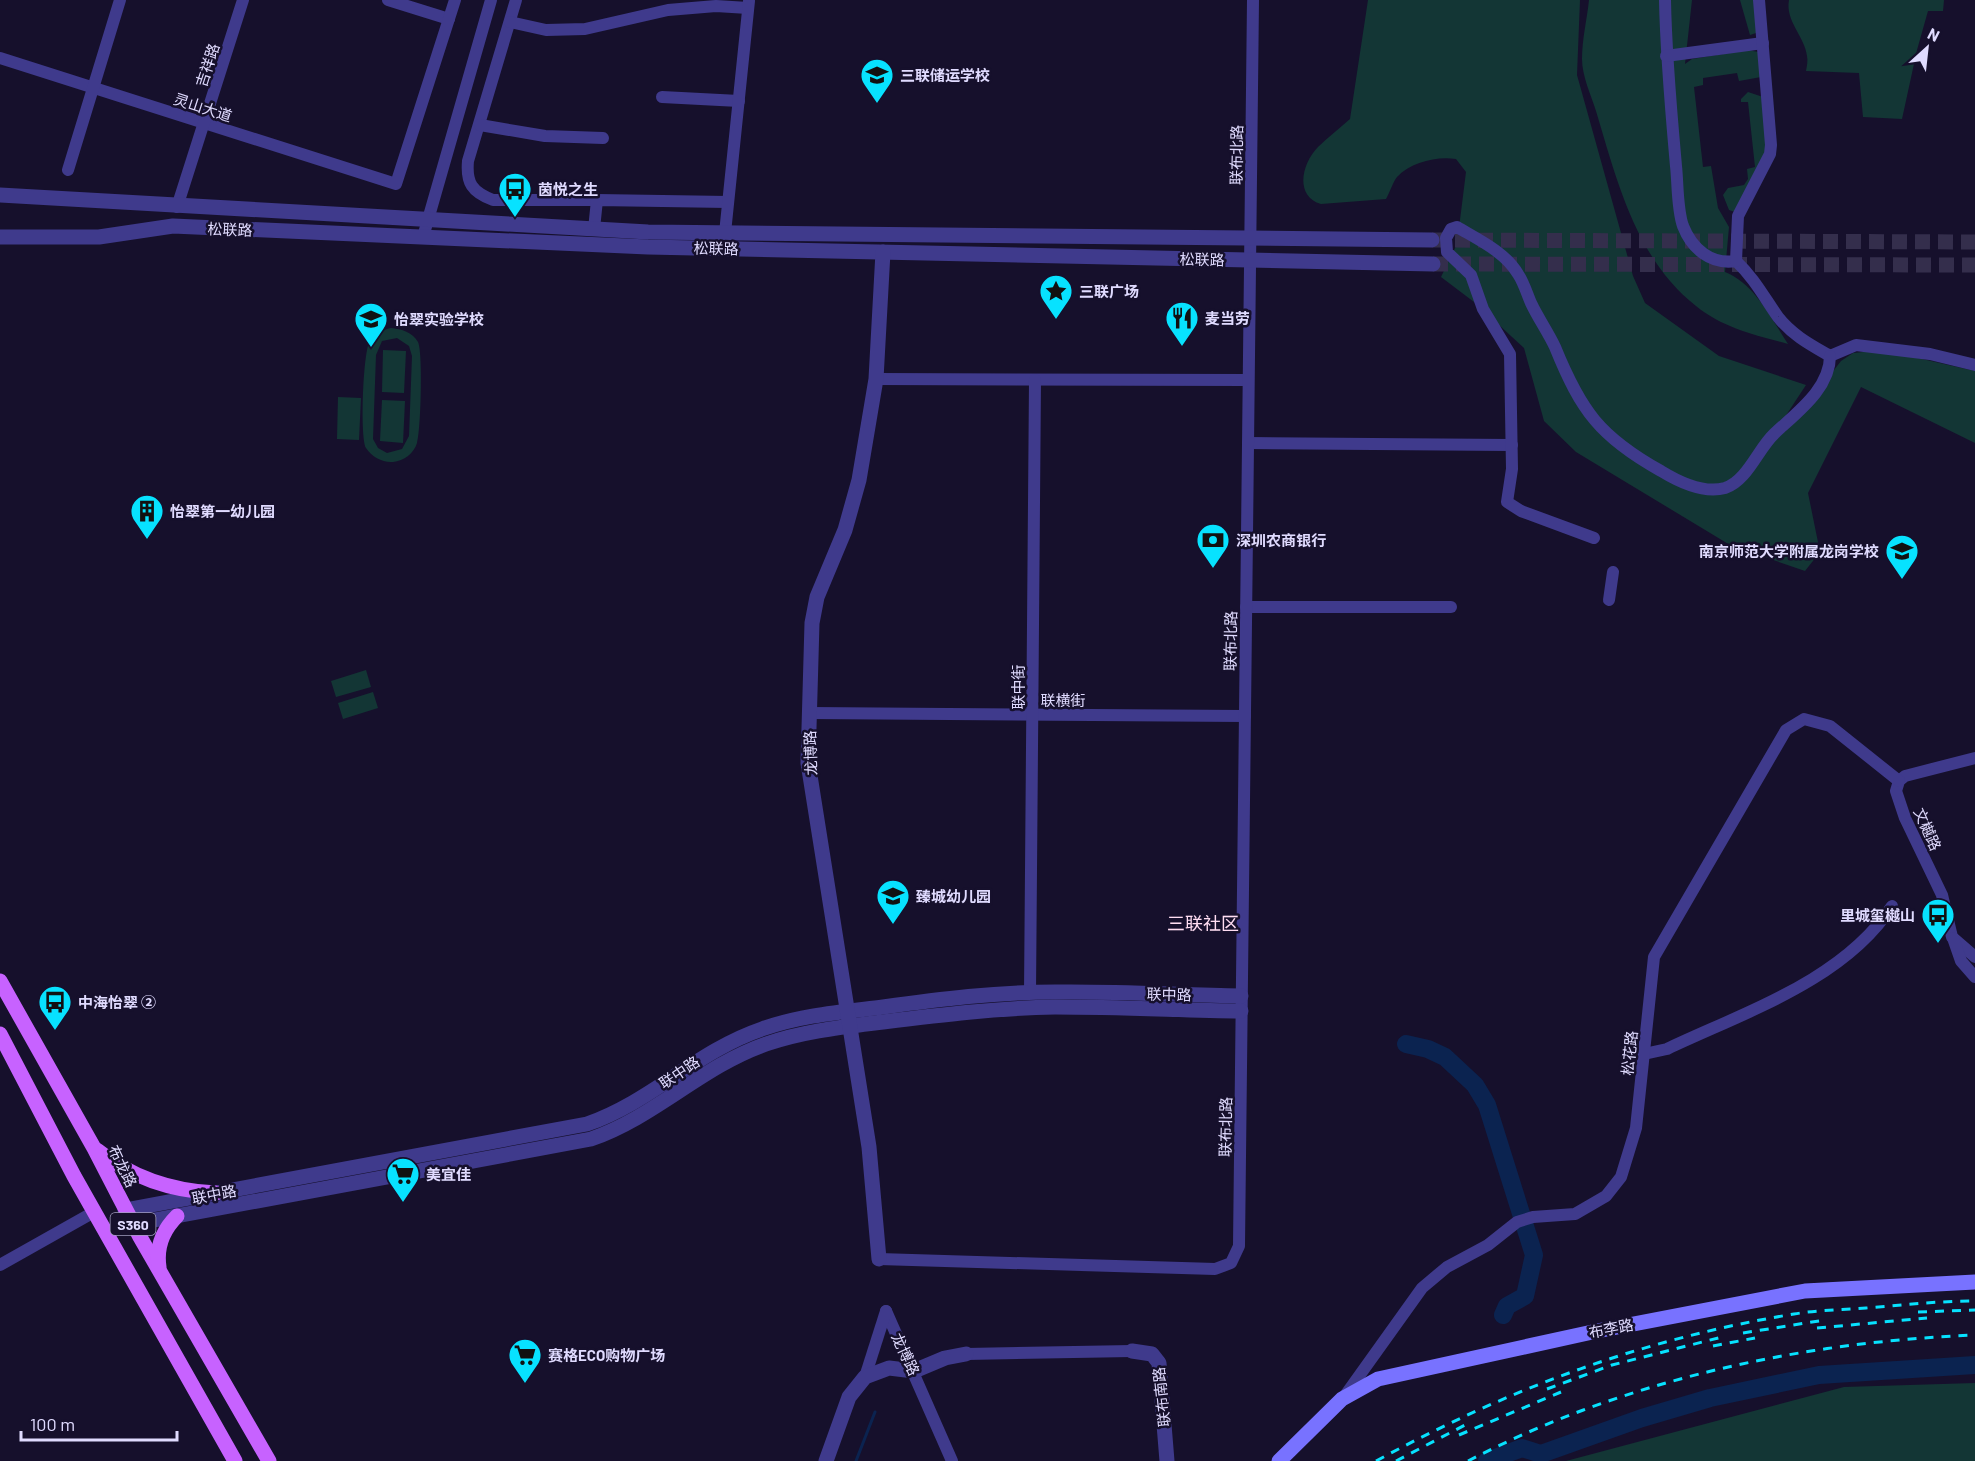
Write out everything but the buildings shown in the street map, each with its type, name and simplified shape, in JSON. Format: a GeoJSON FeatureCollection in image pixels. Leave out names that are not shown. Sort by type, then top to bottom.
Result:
{"type":"FeatureCollection","features":[{"type":"Feature","properties":{"kind":"main road","name":"布龙路"},"geometry":{"type":"LineString","coordinates":[[1,981],[94,1148],[125,1210],[269,1461]]}},
{"type":"Feature","properties":{"kind":"main road","name":"S360"},"geometry":{"type":"LineString","coordinates":[[0,1034],[94,1212],[235,1461]]}},
{"type":"Feature","properties":{"kind":"main road"},"geometry":{"type":"LineString","coordinates":[[94,1148],[121,1167],[151,1181],[183,1190],[216,1193]]}},
{"type":"Feature","properties":{"kind":"main road"},"geometry":{"type":"LineString","coordinates":[[159,1270],[158,1253],[162,1237],[177,1216]]}},
{"type":"Feature","properties":{"kind":"main road","name":"布李路"},"geometry":{"type":"LineString","coordinates":[[1279,1461],[1342,1399],[1378,1379],[1793,1294],[1975,1282]]}},
{"type":"Feature","properties":{"kind":"street"},"geometry":{"type":"LineString","coordinates":[[68,170],[120,0]]}},
{"type":"Feature","properties":{"kind":"street","name":"吉祥路"},"geometry":{"type":"LineString","coordinates":[[177,207],[243,0]]}},
{"type":"Feature","properties":{"kind":"street"},"geometry":{"type":"LineString","coordinates":[[388,0],[449,20],[455,0]]}},
{"type":"Feature","properties":{"kind":"street"},"geometry":{"type":"LineString","coordinates":[[423,237],[491,0]]}},
{"type":"Feature","properties":{"kind":"street"},"geometry":{"type":"LineString","coordinates":[[516,0],[468,161],[467,176],[471,186],[479,195],[493,200],[728,202]]}},
{"type":"Feature","properties":{"kind":"street","name":"联布北路"},"geometry":{"type":"LineString","coordinates":[[879,1259],[1215,1269],[1232,1263],[1239,1246],[1253,0]]}},
{"type":"Feature","properties":{"kind":"street"},"geometry":{"type":"LineString","coordinates":[[1665,0],[1666,56],[1683,225],[1698,250],[1706,256],[1724,263],[1736,261]]}},
{"type":"Feature","properties":{"kind":"street"},"geometry":{"type":"LineString","coordinates":[[1759,0],[1772,145],[1770,154],[1738,216],[1736,261],[1750,274],[1779,318],[1799,338],[1830,356]]}},
{"type":"Feature","properties":{"kind":"street"},"geometry":{"type":"LineString","coordinates":[[510,22],[546,30],[585,29],[668,10],[748,4],[725,233]]}},
{"type":"Feature","properties":{"kind":"street","name":"灵山大道"},"geometry":{"type":"LineString","coordinates":[[0,57],[396,184],[449,20]]}},
{"type":"Feature","properties":{"kind":"street"},"geometry":{"type":"LineString","coordinates":[[1666,56],[1762,43]]}},
{"type":"Feature","properties":{"kind":"street"},"geometry":{"type":"LineString","coordinates":[[662,97],[739,101]]}},
{"type":"Feature","properties":{"kind":"street"},"geometry":{"type":"LineString","coordinates":[[480,125],[544,136],[603,138]]}},
{"type":"Feature","properties":{"kind":"street","name":"松联路"},"geometry":{"type":"LineString","coordinates":[[0,195],[74,198],[177,207],[594,229],[725,233],[1432,240]]}},
{"type":"Feature","properties":{"kind":"street"},"geometry":{"type":"LineString","coordinates":[[594,229],[597,200]]}},
{"type":"Feature","properties":{"kind":"street","name":"松联路"},"geometry":{"type":"LineString","coordinates":[[0,237],[99,237],[174,226],[648,247],[1433,264]]}},
{"type":"Feature","properties":{"kind":"street"},"geometry":{"type":"LineString","coordinates":[[1594,538],[1510,507],[1506,497],[1512,469],[1510,354],[1483,309],[1470,275],[1447,252],[1446,238],[1451,229],[1457,228],[1503,256],[1518,274],[1575,395],[1594,422],[1629,452],[1673,478],[1695,487],[1726,488],[1737,481],[1771,437],[1811,397],[1828,375],[1830,356]]}},
{"type":"Feature","properties":{"kind":"street","name":"龙博路"},"geometry":{"type":"LineString","coordinates":[[879,1259],[873,1180],[808,763],[813,611],[856,497],[876,380],[883,252]]}},
{"type":"Feature","properties":{"kind":"street"},"geometry":{"type":"LineString","coordinates":[[1830,356],[1856,345],[1930,354],[1975,365]]}},
{"type":"Feature","properties":{"kind":"street"},"geometry":{"type":"LineString","coordinates":[[876,380],[1248,380]]}},
{"type":"Feature","properties":{"kind":"street","name":"联中街"},"geometry":{"type":"LineString","coordinates":[[1030,993],[1035,380]]}},
{"type":"Feature","properties":{"kind":"street"},"geometry":{"type":"LineString","coordinates":[[1248,443],[1512,444]]}},
{"type":"Feature","properties":{"kind":"street"},"geometry":{"type":"LineString","coordinates":[[1609,600],[1613,572]]}},
{"type":"Feature","properties":{"kind":"street"},"geometry":{"type":"LineString","coordinates":[[1246,607],[1451,607]]}},
{"type":"Feature","properties":{"kind":"street","name":"联横街"},"geometry":{"type":"LineString","coordinates":[[809,713],[1245,716]]}},
{"type":"Feature","properties":{"kind":"street","name":"松花路"},"geometry":{"type":"LineString","coordinates":[[1342,1399],[1422,1288],[1447,1267],[1488,1245],[1516,1222],[1533,1217],[1575,1214],[1606,1196],[1621,1177],[1636,1128],[1654,957],[1786,730],[1804,719],[1830,726],[1899,781]]}},
{"type":"Feature","properties":{"kind":"street"},"geometry":{"type":"LineString","coordinates":[[1899,781],[1905,776],[1975,758]]}},
{"type":"Feature","properties":{"kind":"street","name":"文樾路"},"geometry":{"type":"LineString","coordinates":[[1899,781],[1896,791],[1905,818],[1942,895],[1952,937],[1961,961],[1975,977]]}},
{"type":"Feature","properties":{"kind":"street"},"geometry":{"type":"LineString","coordinates":[[1644,1054],[1667,1049],[1815,978],[1860,945],[1879,926],[1892,906]]}},
{"type":"Feature","properties":{"kind":"street"},"geometry":{"type":"LineString","coordinates":[[1952,937],[1975,957]]}},
{"type":"Feature","properties":{"kind":"street","name":"联中路"},"geometry":{"type":"LineString","coordinates":[[133,1224],[591,1139],[639,1118],[706,1072],[746,1052],[849,1019],[968,997],[1030,993],[1241,1004]]}},
{"type":"Feature","properties":{"kind":"street","name":"联中路"},"geometry":{"type":"LineString","coordinates":[[125,1210],[587,1124],[632,1104],[698,1059],[740,1038],[808,1016],[849,1019],[1055,1007],[1241,1004]]}},
{"type":"Feature","properties":{"kind":"street"},"geometry":{"type":"LineString","coordinates":[[0,1265],[94,1212]]}},
{"type":"Feature","properties":{"kind":"street","name":"龙博路"},"geometry":{"type":"LineString","coordinates":[[866,1377],[886,1311],[952,1461]]}},
{"type":"Feature","properties":{"kind":"street"},"geometry":{"type":"LineString","coordinates":[[826,1461],[849,1397],[866,1377],[889,1368],[914,1371],[945,1358],[966,1354],[1132,1351]]}},
{"type":"Feature","properties":{"kind":"street","name":"联布南路"},"geometry":{"type":"LineString","coordinates":[[1132,1351],[1152,1354],[1159,1363],[1167,1461]]}},
{"type":"Feature","properties":{"kind":"green space"},"geometry":{"type":"Polygon","coordinates":[[[1368,0],[1580,0],[1577,75],[1633,276],[1645,303],[1719,356],[1806,385],[1779,426],[1785,432],[1841,361],[1853,353],[1873,351],[1900,354],[1975,371],[1975,443],[1861,387],[1808,493],[1820,552],[1805,571],[1730,545],[1576,452],[1544,421],[1524,348],[1474,302],[1441,277],[1457,244],[1466,172],[1456,159],[1433,159],[1409,167],[1397,177],[1386,199],[1321,204],[1312,200],[1307,194],[1303,178],[1312,154],[1350,119],[1368,0]]]}},
{"type":"Feature","properties":{"kind":"green space"},"geometry":{"type":"Polygon","coordinates":[[[1589,0],[1692,0],[1685,64],[1692,59],[1748,50],[1758,52],[1761,77],[1739,81],[1737,73],[1703,78],[1703,85],[1694,87],[1703,167],[1711,166],[1718,208],[1729,227],[1725,272],[1736,277],[1754,293],[1788,344],[1740,330],[1706,314],[1675,287],[1658,266],[1644,242],[1621,191],[1583,72],[1582,52],[1589,0]]]}},
{"type":"Feature","properties":{"kind":"green space"},"geometry":{"type":"Polygon","coordinates":[[[1740,0],[1754,0],[1759,32],[1750,35],[1740,0]]]}},
{"type":"Feature","properties":{"kind":"green space"},"geometry":{"type":"Polygon","coordinates":[[[1789,0],[1944,0],[1943,11],[1928,11],[1902,119],[1863,117],[1859,73],[1806,71],[1805,49],[1792,22],[1789,0]]]}},
{"type":"Feature","properties":{"kind":"green space"},"geometry":{"type":"Polygon","coordinates":[[[1748,92],[1763,97],[1769,149],[1735,212],[1729,210],[1723,195],[1728,188],[1744,185],[1748,179],[1747,169],[1755,167],[1748,102],[1741,102],[1748,92]]]}},
{"type":"Feature","properties":{"kind":"green space"},"geometry":{"type":"Polygon","coordinates":[[[391,328],[410,333],[418,342],[421,375],[417,443],[408,456],[389,462],[375,457],[366,448],[363,413],[364,379],[369,343],[378,333],[391,328]],[[397,338],[382,341],[376,355],[373,439],[378,448],[387,453],[402,449],[409,436],[412,356],[409,346],[397,338]]]}},
{"type":"Feature","properties":{"kind":"green space"},"geometry":{"type":"Polygon","coordinates":[[[383,350],[406,351],[404,393],[382,392],[383,350]]]}},
{"type":"Feature","properties":{"kind":"green space"},"geometry":{"type":"Polygon","coordinates":[[[338,397],[361,398],[359,440],[337,439],[338,397]]]}},
{"type":"Feature","properties":{"kind":"green space"},"geometry":{"type":"Polygon","coordinates":[[[382,400],[405,401],[403,443],[380,441],[382,400]]]}},
{"type":"Feature","properties":{"kind":"green space"},"geometry":{"type":"Polygon","coordinates":[[[366,670],[371,687],[336,697],[331,681],[366,670]]]}},
{"type":"Feature","properties":{"kind":"green space"},"geometry":{"type":"Polygon","coordinates":[[[373,692],[378,708],[343,719],[338,703],[373,692]]]}},
{"type":"Feature","properties":{"kind":"green space"},"geometry":{"type":"Polygon","coordinates":[[[1975,1383],[1975,1461],[1566,1461],[1844,1387],[1975,1383]]]}},
{"type":"Feature","properties":{"kind":"waterway"},"geometry":{"type":"LineString","coordinates":[[1406,1044],[1428,1049],[1445,1057],[1475,1085],[1487,1105],[1534,1255],[1525,1296],[1507,1306],[1503,1315]]}},
{"type":"Feature","properties":{"kind":"waterway"},"geometry":{"type":"LineString","coordinates":[[1487,1461],[1522,1448],[1541,1454],[1642,1418],[1710,1398],[1819,1375],[1975,1365]]}},
{"type":"Feature","properties":{"kind":"waterway"},"geometry":{"type":"LineString","coordinates":[[856,1461],[875,1412]]}},
{"type":"Feature","properties":{"kind":"tunnel"},"geometry":{"type":"LineString","coordinates":[[1432,240],[1975,242]]}},
{"type":"Feature","properties":{"kind":"tunnel"},"geometry":{"type":"LineString","coordinates":[[1433,264],[1975,265]]}},
{"type":"Feature","properties":{"kind":"railway"},"geometry":{"type":"LineString","coordinates":[[1376,1461],[1426,1435],[1528,1389],[1631,1352],[1684,1337],[1738,1324],[1803,1313],[1934,1302],[1975,1301]]}},
{"type":"Feature","properties":{"kind":"railway"},"geometry":{"type":"LineString","coordinates":[[1918,1312],[1975,1310]]}},
{"type":"Feature","properties":{"kind":"railway"},"geometry":{"type":"LineString","coordinates":[[1817,1328],[1927,1318]]}},
{"type":"Feature","properties":{"kind":"railway"},"geometry":{"type":"LineString","coordinates":[[1743,1333],[1825,1320]]}},
{"type":"Feature","properties":{"kind":"railway"},"geometry":{"type":"LineString","coordinates":[[1468,1461],[1588,1408],[1651,1387],[1714,1370],[1844,1346],[1975,1335]]}},
{"type":"Feature","properties":{"kind":"railway"},"geometry":{"type":"LineString","coordinates":[[1547,1389],[1612,1365],[1722,1337]]}},
{"type":"Feature","properties":{"kind":"railway"},"geometry":{"type":"LineString","coordinates":[[1713,1346],[1755,1338]]}},
{"type":"Feature","properties":{"kind":"railway"},"geometry":{"type":"LineString","coordinates":[[1459,1435],[1561,1392]]}},
{"type":"Feature","properties":{"kind":"railway"},"geometry":{"type":"LineString","coordinates":[[1396,1461],[1467,1424]]}},
{"type":"Feature","properties":{"kind":"place","name":"三联储运学校"},"geometry":{"type":"Point","coordinates":[877,104]}},
{"type":"Feature","properties":{"kind":"place","name":"茵悦之生"},"geometry":{"type":"Point","coordinates":[515,218]}},
{"type":"Feature","properties":{"kind":"place","name":"三联广场"},"geometry":{"type":"Point","coordinates":[1056,320]}},
{"type":"Feature","properties":{"kind":"place","name":"麦当劳"},"geometry":{"type":"Point","coordinates":[1182,347]}},
{"type":"Feature","properties":{"kind":"place","name":"怡翠实验学校"},"geometry":{"type":"Point","coordinates":[371,348]}},
{"type":"Feature","properties":{"kind":"place","name":"怡翠第一幼儿园"},"geometry":{"type":"Point","coordinates":[147,540]}},
{"type":"Feature","properties":{"kind":"place","name":"深圳农商银行"},"geometry":{"type":"Point","coordinates":[1213,569]}},
{"type":"Feature","properties":{"kind":"place","name":"南京师范大学附属龙岗学校"},"geometry":{"type":"Point","coordinates":[1902,580]}},
{"type":"Feature","properties":{"kind":"place","name":"臻城幼儿园"},"geometry":{"type":"Point","coordinates":[893,925]}},
{"type":"Feature","properties":{"kind":"place","name":"里城玺樾山"},"geometry":{"type":"Point","coordinates":[1938,944]}},
{"type":"Feature","properties":{"kind":"place","name":"中海怡翠 ②"},"geometry":{"type":"Point","coordinates":[55,1031]}},
{"type":"Feature","properties":{"kind":"place","name":"美宜佳"},"geometry":{"type":"Point","coordinates":[403,1203]}},
{"type":"Feature","properties":{"kind":"place","name":"赛格ECO购物广场"},"geometry":{"type":"Point","coordinates":[525,1384]}},
{"type":"Feature","properties":{"kind":"district","name":"三联社区"},"geometry":{"type":"Point","coordinates":[1203,923]}}]}
